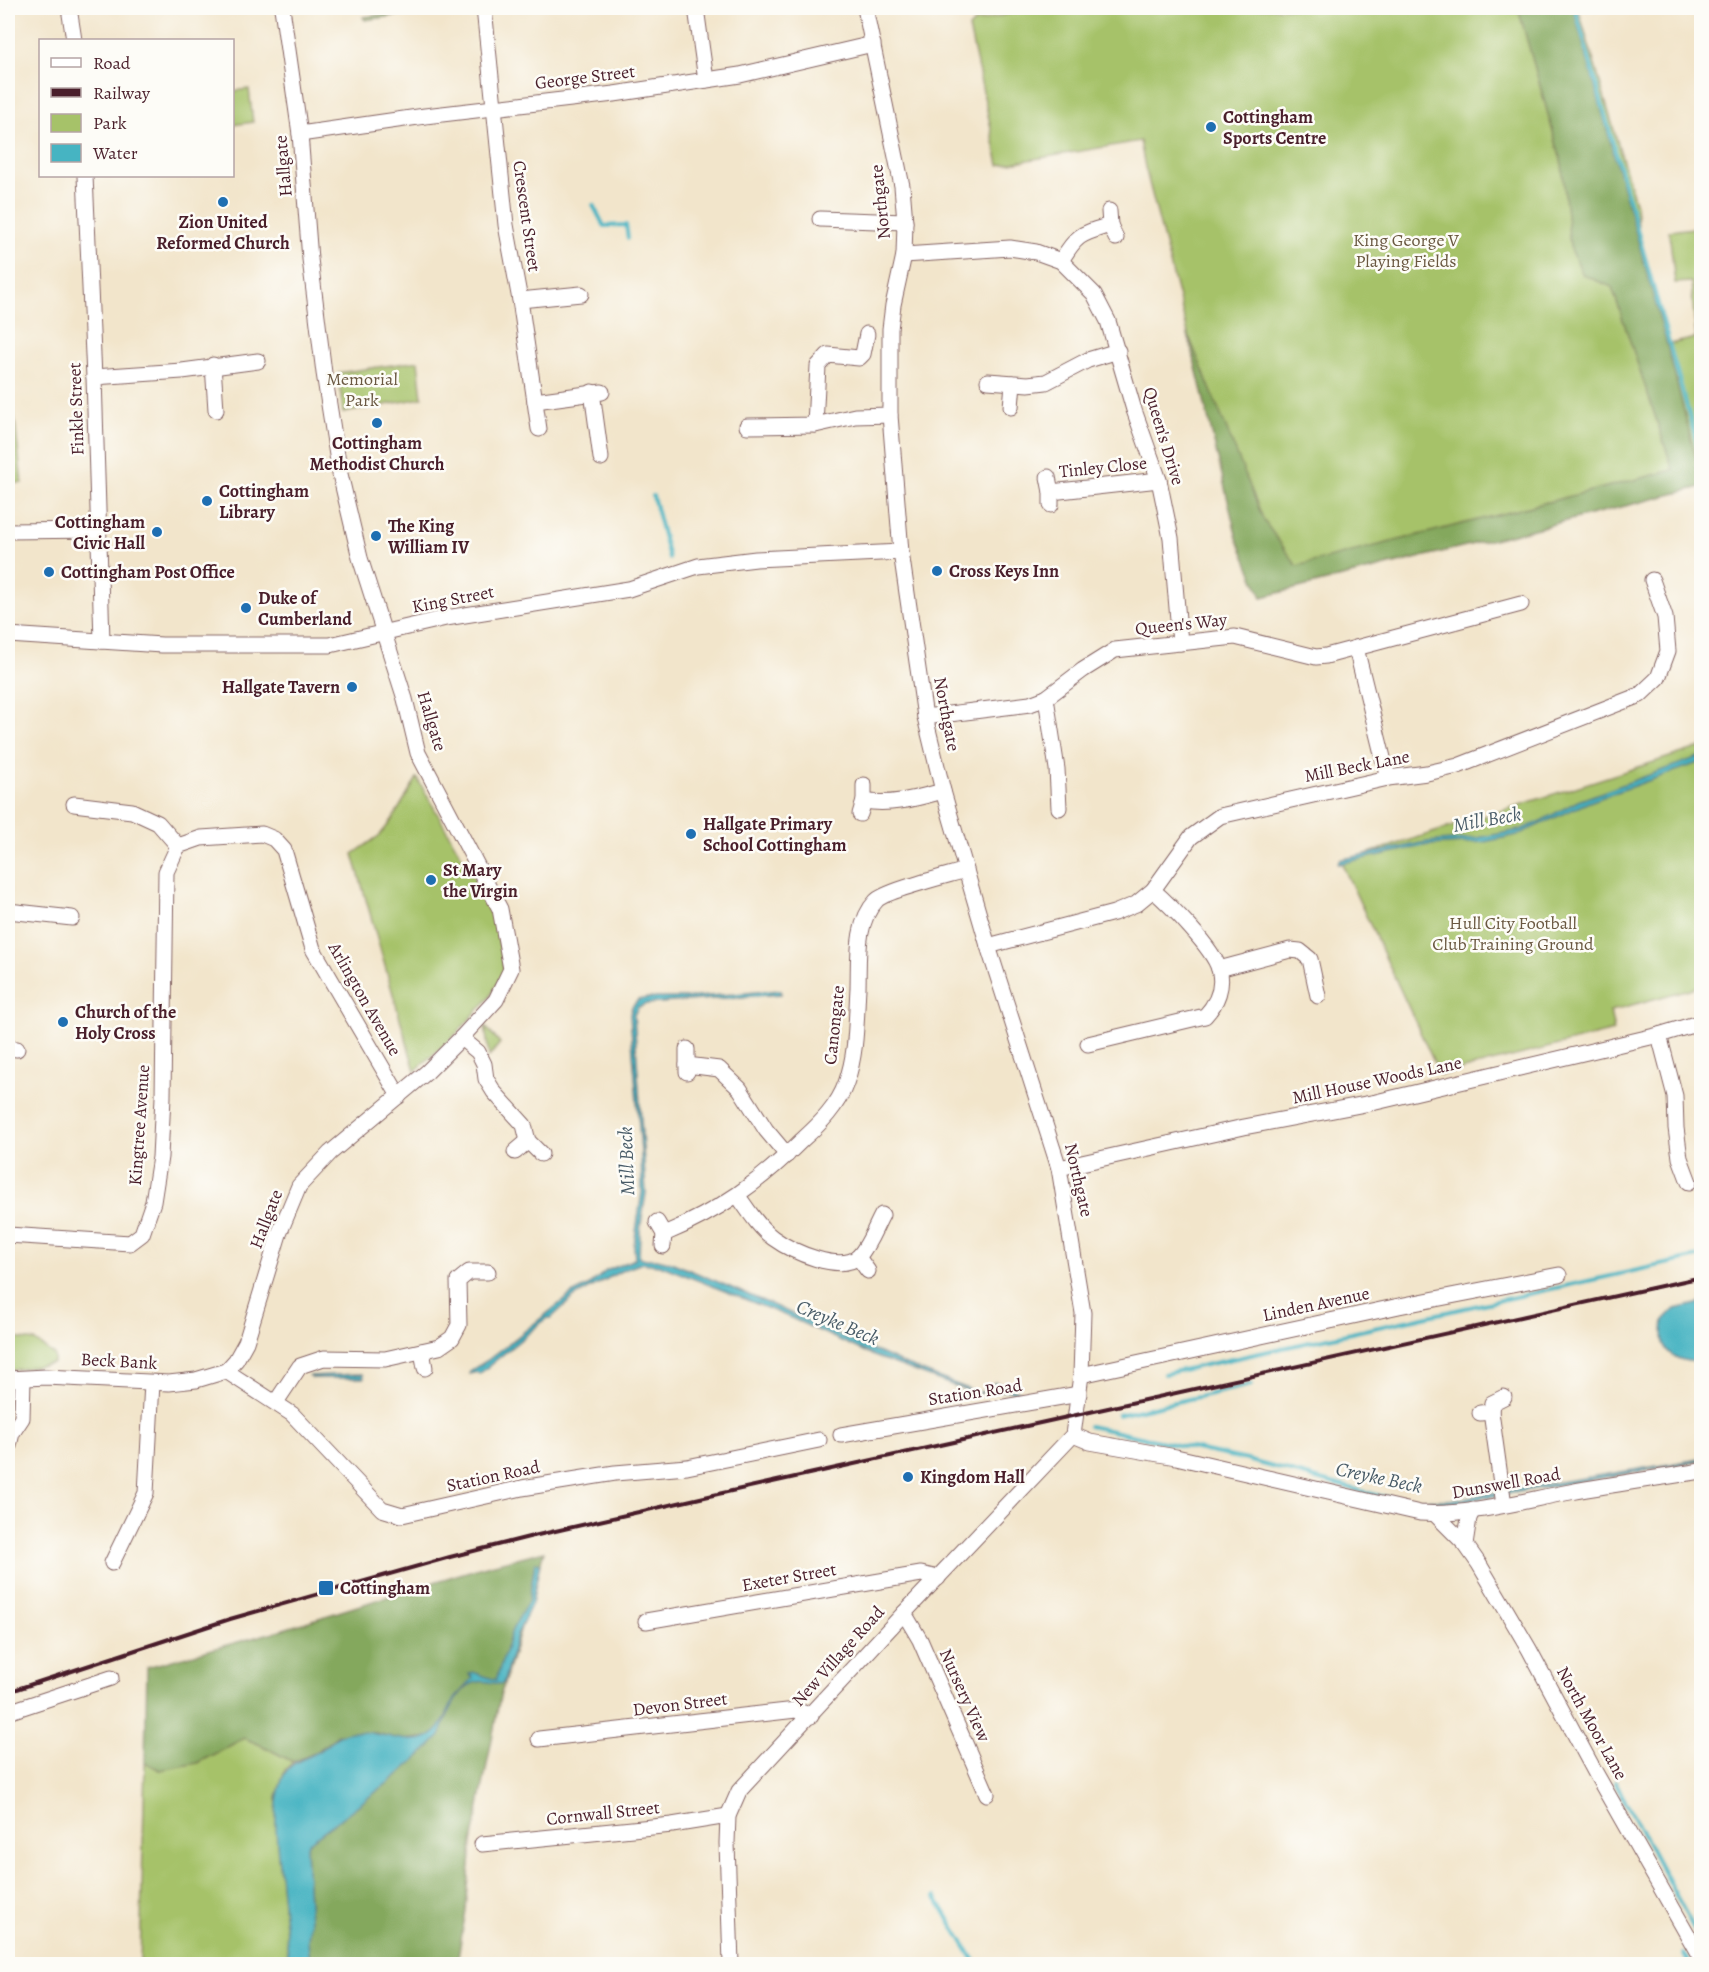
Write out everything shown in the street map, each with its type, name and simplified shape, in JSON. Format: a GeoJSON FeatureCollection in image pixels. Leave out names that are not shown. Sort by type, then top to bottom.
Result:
{"type":"FeatureCollection","features":[{"type":"Feature","properties":{"kind":"street"},"geometry":{"type":"LineString","coordinates":[[69,8],[74,39]]}},
{"type":"Feature","properties":{"kind":"street","name":"Hallgate"},"geometry":{"type":"LineString","coordinates":[[226,1371],[236,1360],[246,1342],[279,1234],[299,1186],[330,1153],[427,1072],[461,1038],[496,1000],[511,969],[500,909],[418,753],[405,699],[360,558],[340,474],[327,396],[313,295],[300,134],[282,8]]}},
{"type":"Feature","properties":{"kind":"street","name":"Crescent Street"},"geometry":{"type":"LineString","coordinates":[[484,8],[506,225],[520,300],[539,429]]}},
{"type":"Feature","properties":{"kind":"street"},"geometry":{"type":"LineString","coordinates":[[696,8],[706,80]]}},
{"type":"Feature","properties":{"kind":"street","name":"Northgate"},"geometry":{"type":"LineString","coordinates":[[865,8],[902,186],[905,222],[904,255],[890,329],[890,415],[901,552],[926,717],[943,791],[987,946],[1059,1168],[1083,1313],[1082,1374],[1073,1435]]}},
{"type":"Feature","properties":{"kind":"street","name":"George Street"},"geometry":{"type":"LineString","coordinates":[[300,134],[740,75],[873,44]]}},
{"type":"Feature","properties":{"kind":"street","name":"Finkle Street"},"geometry":{"type":"LineString","coordinates":[[86,177],[102,641]]}},
{"type":"Feature","properties":{"kind":"street"},"geometry":{"type":"LineString","coordinates":[[820,219],[905,222]]}},
{"type":"Feature","properties":{"kind":"street"},"geometry":{"type":"LineString","coordinates":[[1061,261],[1073,241],[1084,233],[1112,225]]}},
{"type":"Feature","properties":{"kind":"street","name":"Queen's Drive"},"geometry":{"type":"LineString","coordinates":[[904,255],[1010,248],[1036,252],[1061,261],[1094,294],[1108,321],[1134,410],[1159,480],[1171,538],[1180,643]]}},
{"type":"Feature","properties":{"kind":"street"},"geometry":{"type":"LineString","coordinates":[[520,300],[581,294]]}},
{"type":"Feature","properties":{"kind":"street"},"geometry":{"type":"LineString","coordinates":[[814,425],[818,366],[828,356],[859,358],[863,354],[867,334]]}},
{"type":"Feature","properties":{"kind":"street"},"geometry":{"type":"LineString","coordinates":[[988,381],[1028,384],[1046,381],[1088,360],[1118,351]]}},
{"type":"Feature","properties":{"kind":"street"},"geometry":{"type":"LineString","coordinates":[[94,377],[182,371],[258,360]]}},
{"type":"Feature","properties":{"kind":"street"},"geometry":{"type":"LineString","coordinates":[[213,365],[216,410]]}},
{"type":"Feature","properties":{"kind":"street"},"geometry":{"type":"LineString","coordinates":[[1011,407],[1013,383]]}},
{"type":"Feature","properties":{"kind":"street"},"geometry":{"type":"LineString","coordinates":[[535,401],[597,392],[601,458]]}},
{"type":"Feature","properties":{"kind":"street"},"geometry":{"type":"LineString","coordinates":[[747,426],[814,425],[855,416],[890,415]]}},
{"type":"Feature","properties":{"kind":"street","name":"Tinley Close"},"geometry":{"type":"LineString","coordinates":[[1050,491],[1159,480]]}},
{"type":"Feature","properties":{"kind":"street"},"geometry":{"type":"LineString","coordinates":[[8,531],[99,530]]}},
{"type":"Feature","properties":{"kind":"street","name":"King Street"},"geometry":{"type":"LineString","coordinates":[[8,635],[162,645],[330,645],[446,618],[629,589],[698,566],[756,559],[901,552]]}},
{"type":"Feature","properties":{"kind":"street","name":"Mill Beck Lane"},"geometry":{"type":"LineString","coordinates":[[987,946],[1114,913],[1136,904],[1153,890],[1191,837],[1220,816],[1388,778],[1458,766],[1640,695],[1658,678],[1668,651],[1665,617],[1652,580]]}},
{"type":"Feature","properties":{"kind":"street","name":"Queen's Way"},"geometry":{"type":"LineString","coordinates":[[926,717],[1030,704],[1046,698],[1083,669],[1115,650],[1235,637],[1316,657],[1326,656],[1522,604]]}},
{"type":"Feature","properties":{"kind":"street"},"geometry":{"type":"LineString","coordinates":[[1356,648],[1388,778]]}},
{"type":"Feature","properties":{"kind":"street"},"geometry":{"type":"LineString","coordinates":[[1046,698],[1057,769],[1059,808]]}},
{"type":"Feature","properties":{"kind":"street"},"geometry":{"type":"LineString","coordinates":[[862,800],[878,803],[905,801],[943,791]]}},
{"type":"Feature","properties":{"kind":"street"},"geometry":{"type":"LineString","coordinates":[[83,800],[132,811],[158,824],[178,846]]}},
{"type":"Feature","properties":{"kind":"street","name":"Arlington Avenue"},"geometry":{"type":"LineString","coordinates":[[178,846],[201,837],[262,834],[274,839],[284,850],[313,949],[399,1096]]}},
{"type":"Feature","properties":{"kind":"street","name":"Kingtree Avenue"},"geometry":{"type":"LineString","coordinates":[[8,1235],[130,1243],[142,1234],[153,1202],[160,1157],[164,1097],[166,872],[178,846]]}},
{"type":"Feature","properties":{"kind":"street","name":"Canongate"},"geometry":{"type":"LineString","coordinates":[[661,1234],[697,1220],[738,1196],[787,1155],[827,1116],[845,1084],[854,1054],[860,939],[864,918],[877,899],[966,870]]}},
{"type":"Feature","properties":{"kind":"street"},"geometry":{"type":"LineString","coordinates":[[1098,1045],[1205,1016],[1215,1005],[1218,997],[1219,969],[1211,954],[1173,908],[1153,890]]}},
{"type":"Feature","properties":{"kind":"street"},"geometry":{"type":"LineString","coordinates":[[8,911],[72,918]]}},
{"type":"Feature","properties":{"kind":"street"},"geometry":{"type":"LineString","coordinates":[[1219,969],[1290,950],[1300,951],[1310,959],[1321,986]]}},
{"type":"Feature","properties":{"kind":"street","name":"Mill House Woods Lane"},"geometry":{"type":"LineString","coordinates":[[1059,1168],[1226,1131],[1376,1102],[1659,1035],[1701,1022]]}},
{"type":"Feature","properties":{"kind":"street"},"geometry":{"type":"LineString","coordinates":[[1659,1035],[1675,1096],[1680,1158],[1691,1182]]}},
{"type":"Feature","properties":{"kind":"street"},"geometry":{"type":"LineString","coordinates":[[461,1038],[478,1052],[484,1064],[486,1079],[494,1092],[524,1125],[528,1141],[541,1154]]}},
{"type":"Feature","properties":{"kind":"street"},"geometry":{"type":"LineString","coordinates":[[687,1062],[719,1069],[740,1089],[766,1130],[787,1155]]}},
{"type":"Feature","properties":{"kind":"street"},"geometry":{"type":"LineString","coordinates":[[515,1152],[528,1141]]}},
{"type":"Feature","properties":{"kind":"street"},"geometry":{"type":"LineString","coordinates":[[738,1196],[757,1222],[774,1239],[815,1259],[835,1263],[847,1262],[858,1257],[883,1215]]}},
{"type":"Feature","properties":{"kind":"street"},"geometry":{"type":"LineString","coordinates":[[858,1257],[868,1271]]}},
{"type":"Feature","properties":{"kind":"street"},"geometry":{"type":"LineString","coordinates":[[276,1402],[300,1366],[324,1358],[385,1359],[439,1347],[453,1338],[459,1325],[458,1281],[469,1272],[488,1272]]}},
{"type":"Feature","properties":{"kind":"street","name":"Linden Avenue"},"geometry":{"type":"LineString","coordinates":[[1082,1374],[1399,1306],[1559,1275]]}},
{"type":"Feature","properties":{"kind":"street"},"geometry":{"type":"LineString","coordinates":[[422,1351],[425,1368]]}},
{"type":"Feature","properties":{"kind":"street","name":"Beck Bank"},"geometry":{"type":"LineString","coordinates":[[8,1379],[46,1377],[169,1383],[196,1380],[226,1371]]}},
{"type":"Feature","properties":{"kind":"street","name":"Station Road"},"geometry":{"type":"LineString","coordinates":[[226,1371],[276,1402],[307,1429],[382,1509],[402,1515],[522,1488],[615,1473],[687,1467],[819,1440]]}},
{"type":"Feature","properties":{"kind":"street"},"geometry":{"type":"LineString","coordinates":[[8,1450],[10,1432],[22,1418],[23,1379]]}},
{"type":"Feature","properties":{"kind":"street"},"geometry":{"type":"LineString","coordinates":[[112,1563],[146,1492],[152,1383]]}},
{"type":"Feature","properties":{"kind":"street","name":"Station Road"},"geometry":{"type":"LineString","coordinates":[[841,1436],[1079,1394]]}},
{"type":"Feature","properties":{"kind":"street"},"geometry":{"type":"LineString","coordinates":[[1503,1497],[1485,1413],[1492,1403],[1504,1397]]}},
{"type":"Feature","properties":{"kind":"street","name":"Dunswell Road"},"geometry":{"type":"LineString","coordinates":[[1073,1435],[1090,1442],[1176,1457],[1408,1511],[1435,1514],[1473,1510],[1503,1497],[1571,1492],[1701,1471]]}},
{"type":"Feature","properties":{"kind":"street","name":"New Village Road"},"geometry":{"type":"LineString","coordinates":[[731,1965],[728,1816],[739,1791],[1073,1435]]}},
{"type":"Feature","properties":{"kind":"street"},"geometry":{"type":"LineString","coordinates":[[1465,1544],[1469,1518],[1473,1510]]}},
{"type":"Feature","properties":{"kind":"street","name":"North Moor Lane"},"geometry":{"type":"LineString","coordinates":[[1435,1514],[1465,1544],[1479,1564],[1529,1649],[1701,1960]]}},
{"type":"Feature","properties":{"kind":"street","name":"Exeter Street"},"geometry":{"type":"LineString","coordinates":[[646,1621],[921,1574],[939,1578]]}},
{"type":"Feature","properties":{"kind":"street","name":"Nursery View"},"geometry":{"type":"LineString","coordinates":[[904,1613],[920,1640],[987,1794]]}},
{"type":"Feature","properties":{"kind":"street"},"geometry":{"type":"LineString","coordinates":[[8,1712],[111,1678]]}},
{"type":"Feature","properties":{"kind":"street","name":"Devon Street"},"geometry":{"type":"LineString","coordinates":[[548,1742],[796,1710],[811,1716]]}},
{"type":"Feature","properties":{"kind":"street","name":"Cornwall Street"},"geometry":{"type":"LineString","coordinates":[[482,1844],[672,1826],[728,1816]]}},
{"type":"Feature","properties":{"kind":"green space"},"geometry":{"type":"Polygon","coordinates":[[[427,8],[469,8],[469,10],[428,11],[365,20],[363,17],[427,8]]]}},
{"type":"Feature","properties":{"kind":"green space","name":"King George V Playing Fields"},"geometry":{"type":"Polygon","coordinates":[[[1033,8],[1578,8],[1636,205],[1639,239],[1670,344],[1696,338],[1691,282],[1675,283],[1669,231],[1701,227],[1701,487],[1262,597],[1214,434],[1140,141],[999,165],[969,28],[975,22],[1033,8]]]}},
{"type":"Feature","properties":{"kind":"green space"},"geometry":{"type":"Polygon","coordinates":[[[1518,8],[1573,8],[1667,345],[1701,478],[1701,487],[1262,597],[1237,538],[1188,334],[1264,521],[1297,566],[1673,470],[1612,287],[1583,275],[1570,247],[1562,164],[1518,8]]]}},
{"type":"Feature","properties":{"kind":"green space"},"geometry":{"type":"Polygon","coordinates":[[[249,89],[253,122],[234,125],[234,91],[249,89]]]}},
{"type":"Feature","properties":{"kind":"green space","name":"Memorial Park"},"geometry":{"type":"Polygon","coordinates":[[[418,361],[422,398],[343,413],[338,373],[418,361]]]}},
{"type":"Feature","properties":{"kind":"green space"},"geometry":{"type":"Polygon","coordinates":[[[8,362],[22,483],[8,483],[8,362]]]}},
{"type":"Feature","properties":{"kind":"green space","name":"Hull City Football Club Training Ground"},"geometry":{"type":"Polygon","coordinates":[[[1701,747],[1701,986],[1610,1011],[1614,1031],[1440,1075],[1341,862],[1701,747]]]}},
{"type":"Feature","properties":{"kind":"green space"},"geometry":{"type":"Polygon","coordinates":[[[417,778],[494,913],[504,971],[490,997],[456,1034],[415,1071],[353,854],[380,835],[392,820],[417,778]]]}},
{"type":"Feature","properties":{"kind":"green space"},"geometry":{"type":"Polygon","coordinates":[[[485,1026],[500,1043],[489,1057],[485,1026]]]}},
{"type":"Feature","properties":{"kind":"green space"},"geometry":{"type":"Polygon","coordinates":[[[8,1337],[35,1341],[54,1355],[54,1363],[8,1371],[8,1337]]]}},
{"type":"Feature","properties":{"kind":"green space"},"geometry":{"type":"Polygon","coordinates":[[[544,1551],[500,1697],[472,1843],[466,1910],[457,1964],[310,1964],[306,1850],[308,1843],[397,1776],[422,1754],[431,1737],[402,1740],[376,1733],[338,1735],[315,1753],[293,1762],[244,1738],[197,1763],[160,1770],[145,1762],[147,1667],[274,1632],[479,1568],[544,1551]]]}},
{"type":"Feature","properties":{"kind":"green space"},"geometry":{"type":"Polygon","coordinates":[[[244,1738],[293,1762],[285,1770],[277,1797],[277,1839],[289,1964],[140,1964],[145,1762],[160,1770],[197,1763],[244,1738]]]}},
{"type":"Feature","properties":{"kind":"water"},"geometry":{"type":"Polygon","coordinates":[[[1701,756],[1701,762],[1589,802],[1517,835],[1484,842],[1428,845],[1338,864],[1339,860],[1427,842],[1477,838],[1520,830],[1578,801],[1701,756]]]}},
{"type":"Feature","properties":{"kind":"water"},"geometry":{"type":"Polygon","coordinates":[[[781,990],[781,994],[646,1004],[638,1007],[634,1015],[646,1193],[640,1230],[639,1257],[673,1263],[906,1365],[976,1392],[983,1392],[995,1382],[1031,1396],[1027,1399],[1008,1390],[976,1394],[874,1356],[789,1317],[660,1265],[642,1263],[621,1271],[574,1297],[551,1318],[547,1318],[479,1374],[477,1372],[470,1374],[470,1371],[488,1360],[572,1294],[588,1286],[606,1271],[635,1259],[634,1245],[642,1192],[630,1014],[632,1007],[638,1000],[648,998],[686,998],[781,990]]]}},
{"type":"Feature","properties":{"kind":"water"},"geometry":{"type":"Polygon","coordinates":[[[1701,1303],[1701,1360],[1682,1360],[1666,1349],[1663,1335],[1664,1320],[1675,1309],[1701,1303]]]}},
{"type":"Feature","properties":{"kind":"water"},"geometry":{"type":"Polygon","coordinates":[[[363,1374],[364,1378],[312,1378],[310,1376],[363,1374]]]}},
{"type":"Feature","properties":{"kind":"water"},"geometry":{"type":"Polygon","coordinates":[[[1701,1459],[1701,1461],[1452,1503],[1406,1502],[1404,1499],[1449,1500],[1701,1459]]]}},
{"type":"Feature","properties":{"kind":"water"},"geometry":{"type":"Polygon","coordinates":[[[535,1562],[540,1563],[532,1603],[517,1635],[503,1684],[484,1681],[473,1683],[460,1694],[447,1713],[454,1699],[473,1678],[469,1674],[473,1672],[496,1680],[512,1630],[529,1600],[535,1562]]]}},
{"type":"Feature","properties":{"kind":"water"},"geometry":{"type":"Polygon","coordinates":[[[447,1714],[440,1736],[422,1754],[397,1776],[308,1843],[306,1850],[310,1964],[289,1964],[276,1828],[278,1794],[286,1772],[293,1765],[345,1733],[365,1732],[418,1740],[429,1736],[439,1728],[447,1714]]]}},
{"type":"Feature","properties":{"kind":"waterway"},"geometry":{"type":"LineString","coordinates":[[1575,8],[1702,461]]}},
{"type":"Feature","properties":{"kind":"waterway"},"geometry":{"type":"LineString","coordinates":[[593,205],[604,226],[626,225],[628,238]]}},
{"type":"Feature","properties":{"kind":"waterway"},"geometry":{"type":"LineString","coordinates":[[653,496],[669,558]]}},
{"type":"Feature","properties":{"kind":"waterway"},"geometry":{"type":"LineString","coordinates":[[1164,1374],[1702,1256]]}},
{"type":"Feature","properties":{"kind":"waterway"},"geometry":{"type":"LineString","coordinates":[[1118,1415],[1251,1385]]}},
{"type":"Feature","properties":{"kind":"waterway","name":"Creyke Beck"},"geometry":{"type":"LineString","coordinates":[[1089,1426],[1247,1460],[1380,1496],[1407,1501]]}},
{"type":"Feature","properties":{"kind":"waterway"},"geometry":{"type":"LineString","coordinates":[[1615,1782],[1700,1940]]}},
{"type":"Feature","properties":{"kind":"waterway"},"geometry":{"type":"LineString","coordinates":[[935,1896],[976,1964]]}},
{"type":"Feature","properties":{"kind":"waterway"},"geometry":{"type":"LineString","coordinates":[[1684,1954],[1690,1964]]}},
{"type":"Feature","properties":{"kind":"railway"},"geometry":{"type":"LineString","coordinates":[[8,1692],[230,1619],[529,1537],[1702,1277]]}},
{"type":"Feature","properties":{"kind":"place","name":"Cottingham Sports Centre"},"geometry":{"type":"Point","coordinates":[1211,127]}},
{"type":"Feature","properties":{"kind":"place","name":"Zion United Reformed Church"},"geometry":{"type":"Point","coordinates":[223,202]}},
{"type":"Feature","properties":{"kind":"place","name":"Cottingham Methodist Church"},"geometry":{"type":"Point","coordinates":[377,423]}},
{"type":"Feature","properties":{"kind":"place","name":"Cottingham Library"},"geometry":{"type":"Point","coordinates":[207,501]}},
{"type":"Feature","properties":{"kind":"place","name":"Cottingham Civic Hall"},"geometry":{"type":"Point","coordinates":[157,532]}},
{"type":"Feature","properties":{"kind":"place","name":"The King William IV"},"geometry":{"type":"Point","coordinates":[376,536]}},
{"type":"Feature","properties":{"kind":"place","name":"Cross Keys Inn"},"geometry":{"type":"Point","coordinates":[937,571]}},
{"type":"Feature","properties":{"kind":"place","name":"Cottingham Post Office"},"geometry":{"type":"Point","coordinates":[49,572]}},
{"type":"Feature","properties":{"kind":"place","name":"Duke of Cumberland"},"geometry":{"type":"Point","coordinates":[246,608]}},
{"type":"Feature","properties":{"kind":"place","name":"Hallgate Tavern"},"geometry":{"type":"Point","coordinates":[352,687]}},
{"type":"Feature","properties":{"kind":"place","name":"Hallgate Primary School Cottingham"},"geometry":{"type":"Point","coordinates":[691,834]}},
{"type":"Feature","properties":{"kind":"place","name":"St Mary the Virgin"},"geometry":{"type":"Point","coordinates":[431,880]}},
{"type":"Feature","properties":{"kind":"place","name":"Church of the Holy Cross"},"geometry":{"type":"Point","coordinates":[63,1022]}},
{"type":"Feature","properties":{"kind":"place","name":"Kingdom Hall"},"geometry":{"type":"Point","coordinates":[908,1477]}},
{"type":"Feature","properties":{"kind":"place","name":"Cottingham"},"geometry":{"type":"Point","coordinates":[326,1588]}},
{"type":"Feature","properties":{"kind":"water label","name":"Mill Beck"},"geometry":{"type":"Point","coordinates":[1487,819]}},
{"type":"Feature","properties":{"kind":"water label","name":"Mill Beck"},"geometry":{"type":"Point","coordinates":[626,1161]}}]}
